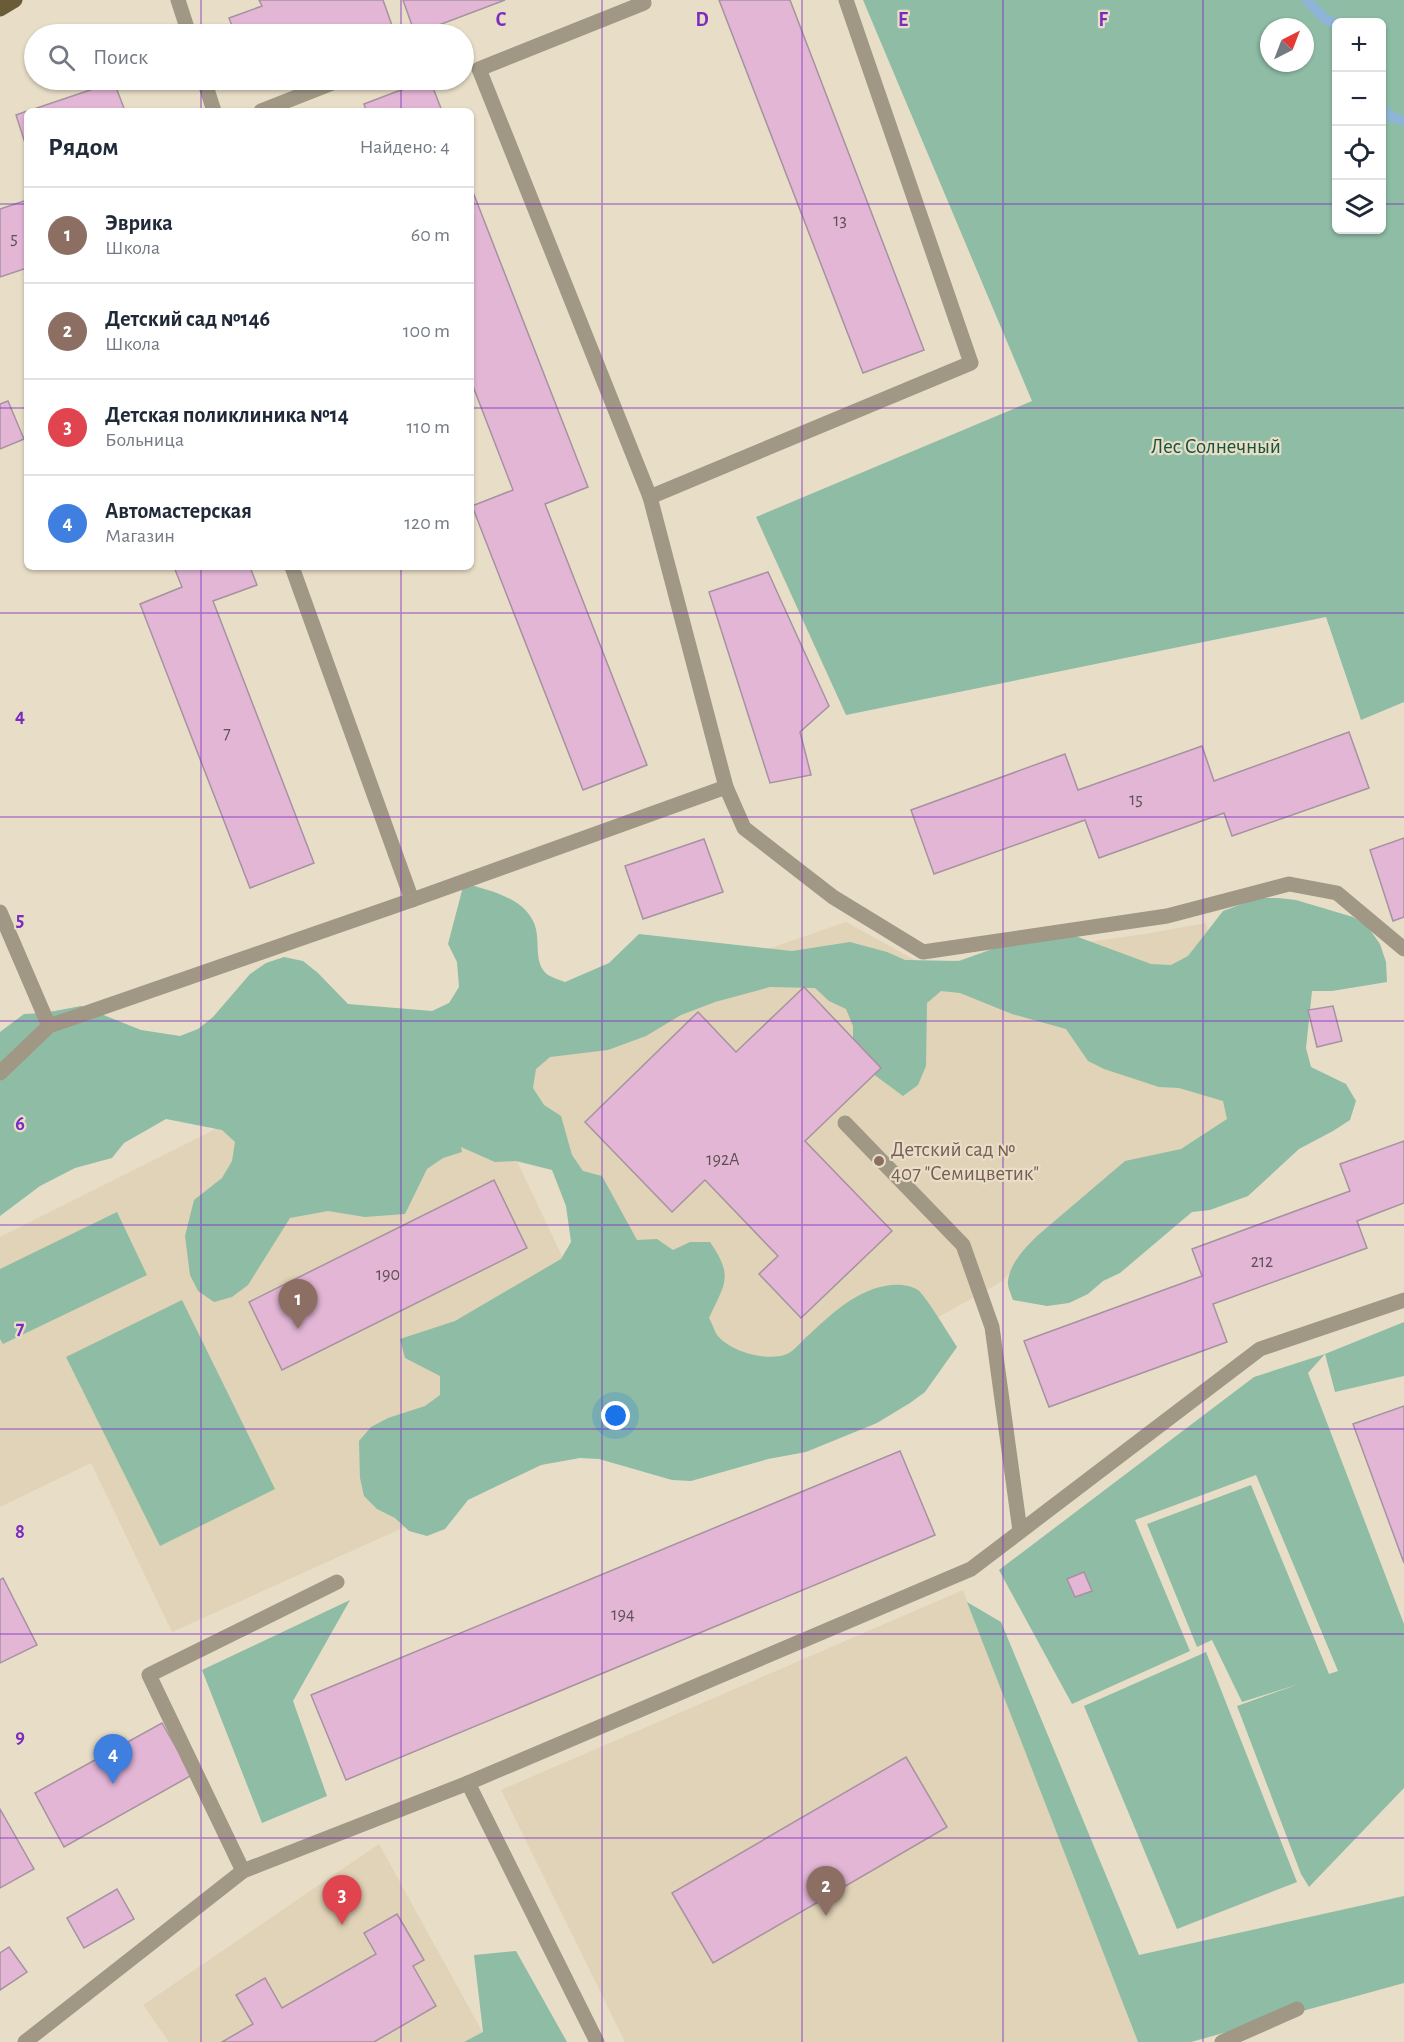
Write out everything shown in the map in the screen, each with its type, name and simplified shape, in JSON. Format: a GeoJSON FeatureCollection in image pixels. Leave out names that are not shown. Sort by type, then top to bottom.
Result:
{"type":"FeatureCollection","features":[{"type":"Feature","properties":{"kind":"main road"},"geometry":{"type":"LineString","coordinates":[[0,9],[15,0]]}},
{"type":"Feature","properties":{"kind":"lane"},"geometry":{"type":"LineString","coordinates":[[178,0],[186,24]]}},
{"type":"Feature","properties":{"kind":"lane"},"geometry":{"type":"LineString","coordinates":[[650,497],[971,363],[846,0]]}},
{"type":"Feature","properties":{"kind":"lane"},"geometry":{"type":"LineString","coordinates":[[474,67],[644,3]]}},
{"type":"Feature","properties":{"kind":"lane"},"geometry":{"type":"LineString","coordinates":[[474,75],[650,497],[726,787],[744,828],[833,897],[923,952],[1167,916],[1289,884],[1337,893],[1404,949]]}},
{"type":"Feature","properties":{"kind":"lane"},"geometry":{"type":"LineString","coordinates":[[207,90],[213,108]]}},
{"type":"Feature","properties":{"kind":"lane"},"geometry":{"type":"LineString","coordinates":[[269,108],[315,90]]}},
{"type":"Feature","properties":{"kind":"lane"},"geometry":{"type":"LineString","coordinates":[[293,570],[412,900]]}},
{"type":"Feature","properties":{"kind":"lane"},"geometry":{"type":"LineString","coordinates":[[0,1073],[49,1026],[412,900],[726,787]]}},
{"type":"Feature","properties":{"kind":"lane"},"geometry":{"type":"LineString","coordinates":[[0,912],[49,1026]]}},
{"type":"Feature","properties":{"kind":"lane"},"geometry":{"type":"LineString","coordinates":[[845,1123],[963,1245],[992,1327],[1020,1531]]}},
{"type":"Feature","properties":{"kind":"lane"},"geometry":{"type":"LineString","coordinates":[[24,2042],[243,1871],[468,1783],[971,1569],[1260,1349],[1404,1300]]}},
{"type":"Feature","properties":{"kind":"lane"},"geometry":{"type":"LineString","coordinates":[[243,1871],[149,1675],[337,1582]]}},
{"type":"Feature","properties":{"kind":"lane"},"geometry":{"type":"LineString","coordinates":[[468,1783],[597,2042]]}},
{"type":"Feature","properties":{"kind":"lane"},"geometry":{"type":"LineString","coordinates":[[1222,2042],[1297,2009]]}},
{"type":"Feature","properties":{"kind":"shaded area","name":"Детский сад № 407 \"Семицветик\""},"geometry":{"type":"Polygon","coordinates":[[[846,922],[924,965],[1145,934],[1206,923],[1250,1127],[1054,1230],[1001,1282],[864,1359],[718,1434],[505,1040],[846,922]]]}},
{"type":"Feature","properties":{"kind":"shaded area"},"geometry":{"type":"Polygon","coordinates":[[[447,1013],[640,1421],[172,1632],[91,1463],[0,1507],[0,1237],[447,1013]]]}},
{"type":"Feature","properties":{"kind":"shaded area"},"geometry":{"type":"Polygon","coordinates":[[[963,1590],[1138,2042],[625,2042],[501,1790],[963,1590]]]}},
{"type":"Feature","properties":{"kind":"shaded area"},"geometry":{"type":"Polygon","coordinates":[[[379,1844],[483,2033],[464,2042],[169,2042],[143,2005],[379,1844]]]}},
{"type":"Feature","properties":{"kind":"green space","name":"Лес Солнечный"},"geometry":{"type":"Polygon","coordinates":[[[863,0],[1404,0],[1404,702],[1361,720],[1326,617],[846,715],[756,517],[1032,401],[863,0]]]}},
{"type":"Feature","properties":{"kind":"green space"},"geometry":{"type":"Polygon","coordinates":[[[464,883],[511,899],[526,911],[535,926],[538,956],[543,970],[548,975],[565,982],[609,963],[639,934],[792,951],[850,942],[887,952],[905,960],[959,961],[1037,933],[1078,937],[1151,964],[1171,965],[1188,956],[1223,911],[1258,898],[1278,898],[1296,900],[1353,917],[1368,927],[1380,944],[1386,962],[1387,982],[1332,991],[1312,991],[1306,1048],[1311,1067],[1346,1084],[1356,1101],[1350,1120],[1299,1149],[1248,1196],[1210,1210],[1192,1212],[1120,1273],[1103,1281],[1088,1294],[1069,1303],[1047,1306],[1013,1300],[1008,1285],[1009,1274],[1023,1251],[1037,1236],[1125,1161],[1181,1149],[1227,1119],[1223,1101],[1179,1088],[1159,1087],[1104,1069],[1088,1061],[1066,1029],[1012,1014],[960,993],[941,991],[927,1003],[926,1066],[918,1085],[903,1096],[857,1062],[853,1045],[853,1026],[846,1009],[829,1001],[815,988],[770,987],[715,1002],[681,1015],[646,1036],[608,1050],[550,1057],[536,1069],[533,1088],[544,1105],[561,1116],[572,1155],[583,1171],[602,1176],[637,1240],[657,1239],[673,1250],[690,1242],[710,1242],[718,1254],[724,1272],[723,1288],[709,1318],[717,1335],[723,1341],[740,1351],[751,1354],[781,1356],[792,1351],[828,1318],[857,1296],[879,1287],[905,1285],[921,1293],[957,1347],[925,1392],[910,1403],[877,1423],[806,1452],[768,1459],[691,1481],[672,1480],[599,1459],[580,1458],[541,1465],[468,1500],[445,1529],[427,1536],[409,1531],[395,1518],[377,1509],[364,1496],[360,1478],[359,1441],[371,1427],[388,1418],[425,1406],[440,1395],[440,1376],[405,1358],[400,1339],[455,1321],[561,1259],[571,1242],[566,1206],[552,1170],[516,1161],[495,1162],[461,1147],[462,1152],[443,1158],[427,1169],[405,1214],[365,1217],[328,1211],[290,1218],[248,1285],[232,1297],[214,1302],[198,1291],[190,1275],[185,1236],[194,1200],[222,1178],[232,1161],[235,1142],[222,1130],[166,1119],[124,1143],[112,1158],[75,1168],[40,1186],[0,1216],[0,1032],[24,1014],[81,1006],[141,1030],[180,1036],[198,1029],[213,1017],[250,974],[266,963],[284,957],[303,961],[348,1004],[432,1011],[449,1003],[459,987],[457,962],[448,944],[464,883]]]}},
{"type":"Feature","properties":{"kind":"green space"},"geometry":{"type":"Polygon","coordinates":[[[117,1212],[147,1275],[3,1344],[0,1339],[0,1269],[117,1212]]]}},
{"type":"Feature","properties":{"kind":"green space"},"geometry":{"type":"Polygon","coordinates":[[[182,1300],[275,1489],[160,1546],[66,1357],[182,1300]]]}},
{"type":"Feature","properties":{"kind":"green space"},"geometry":{"type":"Polygon","coordinates":[[[1404,1322],[1404,1376],[1335,1392],[1325,1354],[1404,1322]]]}},
{"type":"Feature","properties":{"kind":"green space"},"geometry":{"type":"Polygon","coordinates":[[[1325,1354],[1308,1373],[1404,1624],[1404,1788],[1309,1887],[1301,1874],[1237,1706],[1299,1684],[1242,1702],[1212,1640],[1197,1647],[1147,1524],[1251,1485],[1329,1674],[1338,1671],[1256,1475],[1135,1520],[1190,1651],[1072,1704],[999,1570],[1254,1377],[1325,1354]]]}},
{"type":"Feature","properties":{"kind":"green space"},"geometry":{"type":"Polygon","coordinates":[[[350,1600],[293,1701],[327,1796],[262,1823],[202,1670],[350,1600]]]}},
{"type":"Feature","properties":{"kind":"green space"},"geometry":{"type":"Polygon","coordinates":[[[967,1602],[1001,1622],[1139,1955],[1404,1896],[1404,1983],[1191,2042],[1138,2042],[967,1602]]]}},
{"type":"Feature","properties":{"kind":"green space"},"geometry":{"type":"Polygon","coordinates":[[[1206,1652],[1297,1882],[1177,1929],[1084,1706],[1206,1652]]]}},
{"type":"Feature","properties":{"kind":"green space"},"geometry":{"type":"Polygon","coordinates":[[[516,1951],[567,2042],[464,2042],[483,2032],[474,1955],[516,1951]]]}},
{"type":"Feature","properties":{"kind":"building"},"geometry":{"type":"Polygon","coordinates":[[[259,0],[383,0],[391,24],[231,24],[229,18],[262,6],[259,0]]]}},
{"type":"Feature","properties":{"kind":"building"},"geometry":{"type":"Polygon","coordinates":[[[403,0],[505,0],[441,24],[411,24],[403,0]]]}},
{"type":"Feature","properties":{"kind":"building"},"geometry":{"type":"Polygon","coordinates":[[[719,0],[790,0],[924,350],[863,373],[719,0]]]}},
{"type":"Feature","properties":{"kind":"building"},"geometry":{"type":"Polygon","coordinates":[[[90,90],[117,90],[124,108],[37,108],[90,90]]]}},
{"type":"Feature","properties":{"kind":"building"},"geometry":{"type":"Polygon","coordinates":[[[401,90],[434,90],[441,108],[365,108],[364,104],[401,90]]]}},
{"type":"Feature","properties":{"kind":"building"},"geometry":{"type":"Polygon","coordinates":[[[24,112],[24,140],[16,115],[24,112]]]}},
{"type":"Feature","properties":{"kind":"building"},"geometry":{"type":"Polygon","coordinates":[[[474,195],[588,487],[545,504],[647,765],[583,790],[474,511],[474,505],[513,490],[474,389],[474,195]]]}},
{"type":"Feature","properties":{"kind":"building"},"geometry":{"type":"Polygon","coordinates":[[[24,201],[24,269],[0,277],[0,209],[24,201]]]}},
{"type":"Feature","properties":{"kind":"building"},"geometry":{"type":"Polygon","coordinates":[[[8,401],[24,439],[0,449],[0,404],[8,401]]]}},
{"type":"Feature","properties":{"kind":"building"},"geometry":{"type":"Polygon","coordinates":[[[175,570],[251,570],[257,585],[213,601],[314,863],[250,888],[140,604],[182,587],[175,570]]]}},
{"type":"Feature","properties":{"kind":"building"},"geometry":{"type":"Polygon","coordinates":[[[768,572],[829,706],[800,732],[811,775],[770,783],[709,592],[768,572]]]}},
{"type":"Feature","properties":{"kind":"building"},"geometry":{"type":"Polygon","coordinates":[[[1349,732],[1369,788],[1232,836],[1224,813],[1099,858],[1085,820],[934,874],[911,810],[1065,754],[1078,790],[1202,746],[1214,781],[1349,732]]]}},
{"type":"Feature","properties":{"kind":"building"},"geometry":{"type":"Polygon","coordinates":[[[1404,838],[1404,917],[1393,921],[1370,850],[1404,838]]]}},
{"type":"Feature","properties":{"kind":"building"},"geometry":{"type":"Polygon","coordinates":[[[704,839],[723,892],[643,919],[625,866],[704,839]]]}},
{"type":"Feature","properties":{"kind":"building"},"geometry":{"type":"Polygon","coordinates":[[[804,987],[881,1068],[805,1141],[892,1231],[801,1318],[759,1274],[778,1256],[705,1180],[672,1212],[585,1122],[698,1012],[736,1052],[804,987]]]}},
{"type":"Feature","properties":{"kind":"building"},"geometry":{"type":"Polygon","coordinates":[[[1333,1006],[1342,1041],[1317,1047],[1308,1010],[1333,1006]]]}},
{"type":"Feature","properties":{"kind":"building"},"geometry":{"type":"Polygon","coordinates":[[[1404,1141],[1404,1203],[1357,1221],[1367,1248],[1213,1304],[1227,1342],[1049,1407],[1024,1341],[1202,1276],[1192,1249],[1350,1191],[1340,1164],[1404,1141]]]}},
{"type":"Feature","properties":{"kind":"building"},"geometry":{"type":"Polygon","coordinates":[[[494,1180],[527,1248],[282,1370],[249,1302],[494,1180]]]}},
{"type":"Feature","properties":{"kind":"building"},"geometry":{"type":"Polygon","coordinates":[[[1404,1406],[1404,1563],[1353,1424],[1404,1406]]]}},
{"type":"Feature","properties":{"kind":"building"},"geometry":{"type":"Polygon","coordinates":[[[900,1451],[935,1535],[346,1780],[311,1695],[900,1451]]]}},
{"type":"Feature","properties":{"kind":"building"},"geometry":{"type":"Polygon","coordinates":[[[1084,1572],[1092,1591],[1075,1597],[1067,1579],[1084,1572]]]}},
{"type":"Feature","properties":{"kind":"building"},"geometry":{"type":"Polygon","coordinates":[[[3,1578],[37,1645],[0,1663],[0,1580],[3,1578]]]}},
{"type":"Feature","properties":{"kind":"building"},"geometry":{"type":"Polygon","coordinates":[[[162,1723],[192,1775],[64,1847],[35,1793],[162,1723]]]}},
{"type":"Feature","properties":{"kind":"building"},"geometry":{"type":"Polygon","coordinates":[[[906,1757],[947,1827],[713,1963],[672,1893],[906,1757]]]}},
{"type":"Feature","properties":{"kind":"building"},"geometry":{"type":"Polygon","coordinates":[[[0,1809],[34,1869],[0,1888],[0,1809]]]}},
{"type":"Feature","properties":{"kind":"building"},"geometry":{"type":"Polygon","coordinates":[[[117,1889],[134,1919],[84,1948],[67,1918],[117,1889]]]}},
{"type":"Feature","properties":{"kind":"building"},"geometry":{"type":"Polygon","coordinates":[[[397,1914],[424,1960],[413,1966],[436,2006],[374,2042],[222,2042],[253,2024],[236,1995],[265,1978],[282,2008],[376,1954],[364,1933],[397,1914]]]}},
{"type":"Feature","properties":{"kind":"building"},"geometry":{"type":"Polygon","coordinates":[[[9,1947],[27,1972],[0,1990],[0,1953],[9,1947]]]}},
{"type":"Feature","properties":{"kind":"waterway"},"geometry":{"type":"LineString","coordinates":[[1307,0],[1325,19],[1332,22]]}},
{"type":"Feature","properties":{"kind":"waterway"},"geometry":{"type":"LineString","coordinates":[[1386,112],[1404,121]]}},
{"type":"Feature","properties":{"kind":"place","name":"Детский сад № 407 \"Семицветик\""},"geometry":{"type":"Point","coordinates":[879,1161]}},
{"type":"Feature","properties":{"kind":"place","name":"Эврика"},"geometry":{"type":"Point","coordinates":[298,1329]}},
{"type":"Feature","properties":{"kind":"place","name":"Автомастерская"},"geometry":{"type":"Point","coordinates":[113,1784]}},
{"type":"Feature","properties":{"kind":"place","name":"Детский сад №146"},"geometry":{"type":"Point","coordinates":[826,1916]}},
{"type":"Feature","properties":{"kind":"place","name":"Детская поликлиника №14"},"geometry":{"type":"Point","coordinates":[342,1925]}}]}
